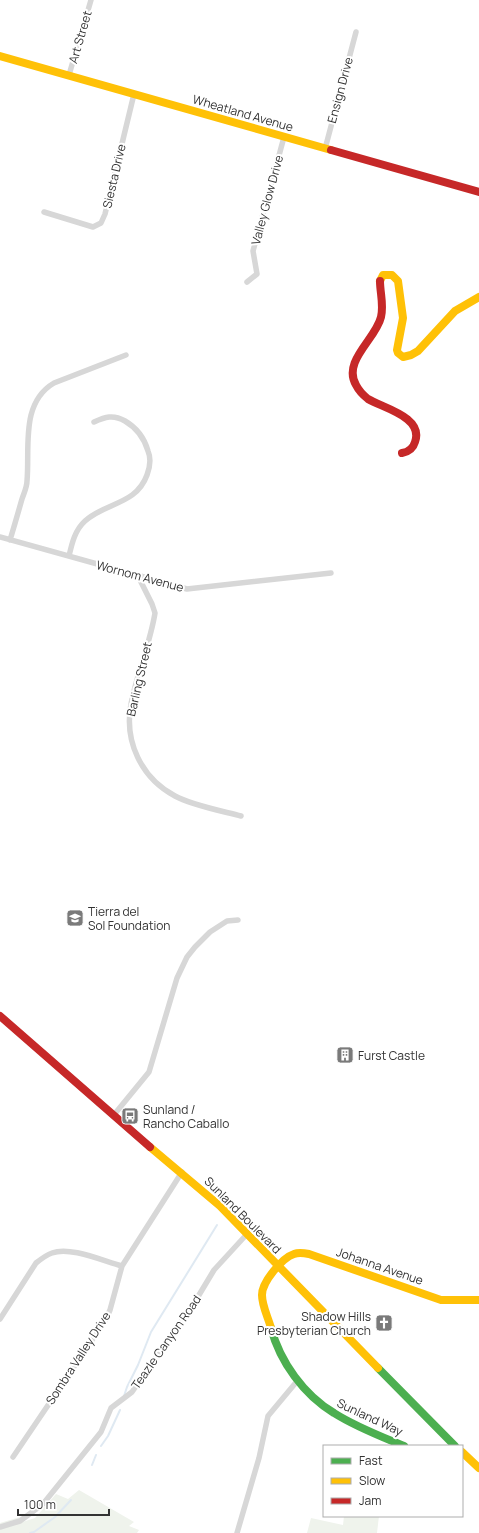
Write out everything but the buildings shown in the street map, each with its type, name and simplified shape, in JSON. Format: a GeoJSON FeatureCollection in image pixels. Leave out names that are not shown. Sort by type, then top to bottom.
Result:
{"type":"FeatureCollection","features":[{"type":"Feature","properties":{"kind":"street","name":"Art Street"},"geometry":{"type":"LineString","coordinates":[[69,75],[91,0]]}},
{"type":"Feature","properties":{"kind":"street","name":"Ensign Drive"},"geometry":{"type":"LineString","coordinates":[[325,149],[356,32]]}},
{"type":"Feature","properties":{"kind":"street","name":"Wheatland Avenue"},"geometry":{"type":"LineString","coordinates":[[0,56],[479,192]]}},
{"type":"Feature","properties":{"kind":"street","name":"Siesta Drive"},"geometry":{"type":"LineString","coordinates":[[44,212],[93,227],[97,226],[102,221],[134,94]]}},
{"type":"Feature","properties":{"kind":"street","name":"Valley Glow Drive"},"geometry":{"type":"LineString","coordinates":[[247,282],[256,274],[253,251],[284,137]]}},
{"type":"Feature","properties":{"kind":"street"},"geometry":{"type":"LineString","coordinates":[[402,453],[409,451],[416,443],[416,435],[411,422],[402,414],[381,406],[364,394],[354,381],[354,366],[358,356],[378,325],[380,318],[383,306],[380,279],[383,275],[390,274],[397,278],[398,281],[403,318],[397,350],[403,357],[412,355],[425,344],[454,312],[479,297]]}},
{"type":"Feature","properties":{"kind":"street"},"geometry":{"type":"LineString","coordinates":[[10,540],[27,483],[29,425],[34,405],[40,395],[45,388],[54,383],[126,354]]}},
{"type":"Feature","properties":{"kind":"street"},"geometry":{"type":"LineString","coordinates":[[69,556],[74,538],[85,521],[133,495],[143,484],[150,462],[149,453],[141,434],[133,425],[118,417],[106,416],[94,422]]}},
{"type":"Feature","properties":{"kind":"street","name":"Wornom Avenue"},"geometry":{"type":"LineString","coordinates":[[0,538],[187,589],[331,573]]}},
{"type":"Feature","properties":{"kind":"street","name":"Barling Street"},"geometry":{"type":"LineString","coordinates":[[138,576],[155,613],[129,714],[130,735],[135,753],[147,773],[155,782],[175,796],[241,816]]}},
{"type":"Feature","properties":{"kind":"street"},"geometry":{"type":"LineString","coordinates":[[113,1116],[149,1072],[177,978],[187,957],[210,932],[227,921],[238,920]]}},
{"type":"Feature","properties":{"kind":"street","name":"Sunland Boulevard"},"geometry":{"type":"LineString","coordinates":[[0,1016],[113,1116],[182,1172],[220,1206],[449,1444]]}},
{"type":"Feature","properties":{"kind":"street","name":"Sombra Valley Drive"},"geometry":{"type":"LineString","coordinates":[[14,1457],[105,1321],[110,1310],[122,1266],[182,1172]]}},
{"type":"Feature","properties":{"kind":"street","name":"Teazle Canyon Road"},"geometry":{"type":"LineString","coordinates":[[0,1527],[20,1521],[43,1504],[101,1432],[111,1408],[132,1392],[196,1300],[214,1270],[247,1234]]}},
{"type":"Feature","properties":{"kind":"street"},"geometry":{"type":"LineString","coordinates":[[0,1319],[36,1263],[52,1252],[71,1252],[122,1266]]}},
{"type":"Feature","properties":{"kind":"street","name":"Johanna Avenue"},"geometry":{"type":"LineString","coordinates":[[278,1266],[294,1253],[304,1252],[441,1300],[479,1300]]}},
{"type":"Feature","properties":{"kind":"street","name":"Sunland Way"},"geometry":{"type":"LineString","coordinates":[[278,1266],[262,1291],[262,1300],[275,1343],[298,1380],[316,1400],[330,1412],[402,1445]]}},
{"type":"Feature","properties":{"kind":"street"},"geometry":{"type":"LineString","coordinates":[[237,1533],[259,1458],[268,1416],[298,1380]]}},
{"type":"Feature","properties":{"kind":"street"},"geometry":{"type":"LineString","coordinates":[[463,1453],[479,1468]]}},
{"type":"Feature","properties":{"kind":"shaded area"},"geometry":{"type":"Polygon","coordinates":[[[79,1490],[134,1522],[129,1526],[139,1530],[137,1533],[0,1533],[0,1523],[20,1517],[16,1524],[35,1518],[56,1494],[68,1499],[79,1490]]]}},
{"type":"Feature","properties":{"kind":"shaded area"},"geometry":{"type":"Polygon","coordinates":[[[344,1517],[379,1517],[377,1533],[307,1533],[311,1518],[343,1525],[344,1517]]]}},
{"type":"Feature","properties":{"kind":"waterway"},"geometry":{"type":"LineString","coordinates":[[124,1396],[151,1332],[217,1225]]}},
{"type":"Feature","properties":{"kind":"waterway"},"geometry":{"type":"LineString","coordinates":[[101,1446],[108,1436],[120,1410]]}},
{"type":"Feature","properties":{"kind":"waterway"},"geometry":{"type":"LineString","coordinates":[[92,1465],[96,1455]]}},
{"type":"Feature","properties":{"kind":"waterway"},"geometry":{"type":"LineString","coordinates":[[30,1533],[34,1532],[55,1517],[71,1500]]}},
{"type":"Feature","properties":{"kind":"traffic: fast"},"geometry":{"type":"LineString","coordinates":[[271,1328],[280,1353],[287,1365],[303,1387],[323,1406],[351,1423],[402,1445]]}},
{"type":"Feature","properties":{"kind":"traffic: fast"},"geometry":{"type":"LineString","coordinates":[[378,1368],[454,1445]]}},
{"type":"Feature","properties":{"kind":"traffic: slow"},"geometry":{"type":"LineString","coordinates":[[0,56],[331,150]]}},
{"type":"Feature","properties":{"kind":"traffic: slow"},"geometry":{"type":"LineString","coordinates":[[380,281],[383,275],[392,275],[398,281],[403,318],[397,350],[403,357],[418,351],[455,311],[479,297]]}},
{"type":"Feature","properties":{"kind":"traffic: slow"},"geometry":{"type":"LineString","coordinates":[[150,1147],[220,1206],[378,1368]]}},
{"type":"Feature","properties":{"kind":"traffic: slow"},"geometry":{"type":"LineString","coordinates":[[271,1328],[263,1303],[262,1295],[265,1284],[269,1277],[284,1260],[289,1256],[298,1253],[309,1254],[441,1300],[479,1300]]}},
{"type":"Feature","properties":{"kind":"traffic: slow"},"geometry":{"type":"LineString","coordinates":[[463,1453],[479,1468]]}},
{"type":"Feature","properties":{"kind":"traffic: jam"},"geometry":{"type":"LineString","coordinates":[[331,150],[479,192]]}},
{"type":"Feature","properties":{"kind":"traffic: jam"},"geometry":{"type":"LineString","coordinates":[[380,281],[382,304],[381,317],[373,334],[356,359],[353,367],[353,376],[358,389],[368,399],[400,414],[414,426],[416,433],[413,447],[402,453]]}},
{"type":"Feature","properties":{"kind":"traffic: jam"},"geometry":{"type":"LineString","coordinates":[[0,1016],[150,1147]]}},
{"type":"Feature","properties":{"kind":"place","name":"Tierra del Sol Foundation"},"geometry":{"type":"Point","coordinates":[75,918]}},
{"type":"Feature","properties":{"kind":"place","name":"Furst Castle"},"geometry":{"type":"Point","coordinates":[345,1055]}},
{"type":"Feature","properties":{"kind":"place","name":"Sunland / Rancho Caballo"},"geometry":{"type":"Point","coordinates":[130,1116]}},
{"type":"Feature","properties":{"kind":"place","name":"Shadow Hills Presbyterian Church"},"geometry":{"type":"Point","coordinates":[384,1323]}}]}
